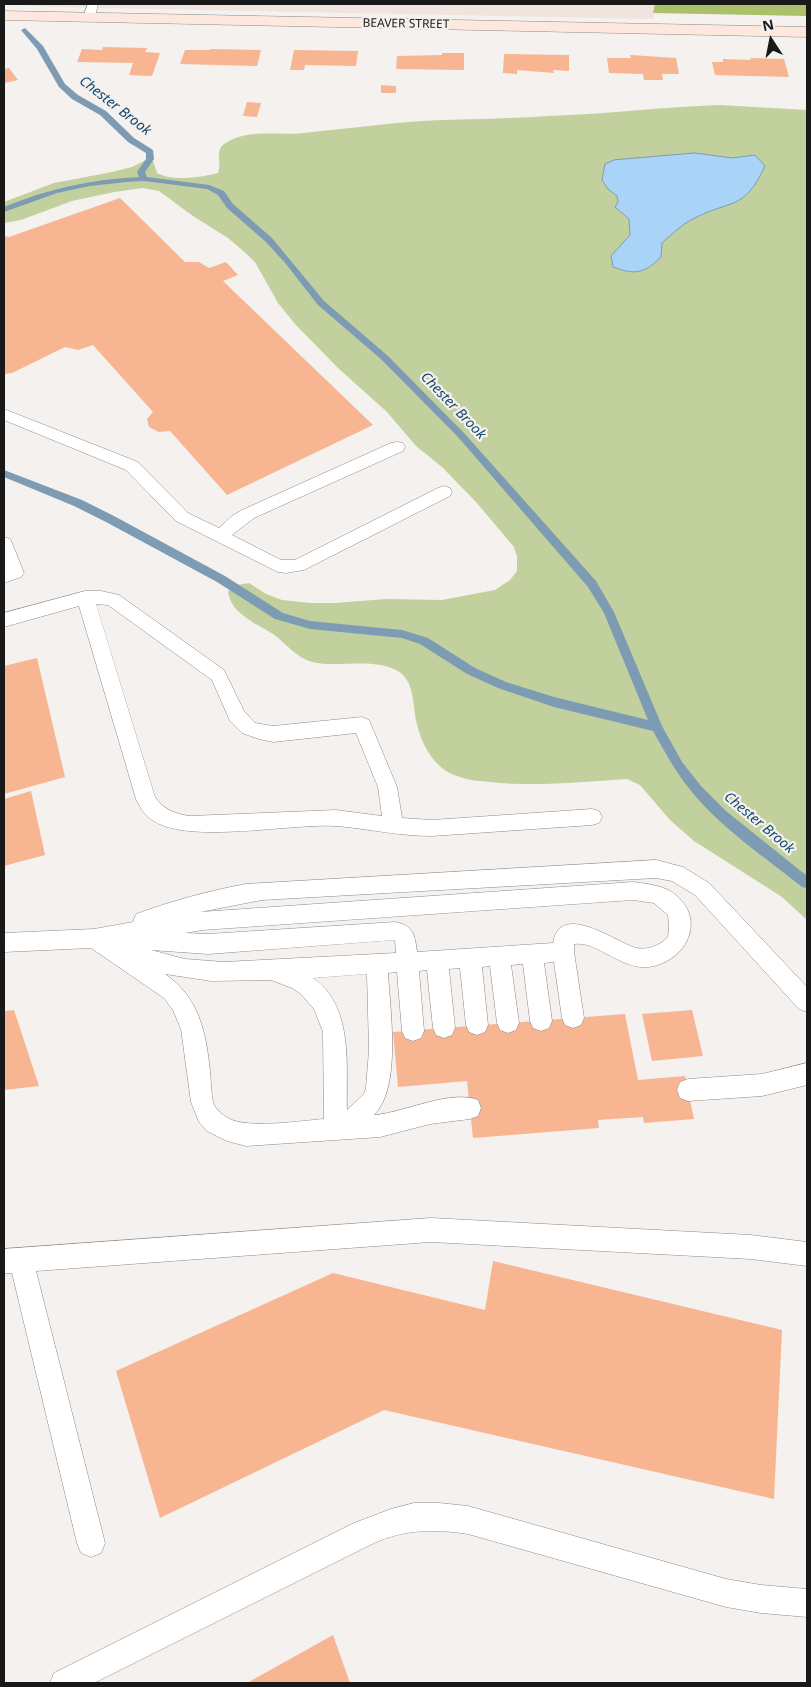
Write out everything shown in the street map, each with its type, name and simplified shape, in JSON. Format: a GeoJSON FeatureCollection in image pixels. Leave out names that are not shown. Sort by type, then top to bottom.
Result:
{"type":"FeatureCollection","features":[{"type":"Feature","properties":{"kind":"main road","name":"BEAVER STREET"},"geometry":{"type":"LineString","coordinates":[[4,15],[91,10],[807,32]]}},
{"type":"Feature","properties":{"kind":"lane"},"geometry":{"type":"LineString","coordinates":[[4,414],[132,466],[182,517],[278,566],[298,566],[444,492]]}},
{"type":"Feature","properties":{"kind":"lane"},"geometry":{"type":"LineString","coordinates":[[221,536],[238,520],[248,514],[397,447]]}},
{"type":"Feature","properties":{"kind":"lane"},"geometry":{"type":"LineString","coordinates":[[4,543],[15,574],[4,577]]}},
{"type":"Feature","properties":{"kind":"lane"},"geometry":{"type":"LineString","coordinates":[[4,620],[84,597],[99,596],[113,600],[210,667],[225,686],[240,723],[247,729],[259,733],[273,734],[362,725],[390,792],[393,805],[392,825]]}},
{"type":"Feature","properties":{"kind":"lane"},"geometry":{"type":"LineString","coordinates":[[84,597],[146,799],[150,808],[157,814],[176,823],[336,818],[432,828],[592,817]]}},
{"type":"Feature","properties":{"kind":"lane"},"geometry":{"type":"LineString","coordinates":[[94,938],[191,904],[246,893],[656,869],[676,873],[702,889],[807,1002]]}},
{"type":"Feature","properties":{"kind":"lane"},"geometry":{"type":"LineString","coordinates":[[94,938],[203,920],[633,891],[659,895],[668,900],[675,908],[680,932],[676,943],[658,957],[633,956],[576,932],[566,936],[563,952],[573,1018]]}},
{"type":"Feature","properties":{"kind":"lane"},"geometry":{"type":"LineString","coordinates":[[4,943],[94,938],[208,944],[401,932],[405,937],[413,1031]]}},
{"type":"Feature","properties":{"kind":"lane"},"geometry":{"type":"LineString","coordinates":[[94,938],[160,963],[222,972],[563,952]]}},
{"type":"Feature","properties":{"kind":"lane"},"geometry":{"type":"LineString","coordinates":[[94,938],[172,991],[182,1003],[193,1029],[202,1102],[207,1114],[226,1130],[246,1135],[336,1130],[380,1126],[430,1113],[470,1108]]}},
{"type":"Feature","properties":{"kind":"lane"},"geometry":{"type":"LineString","coordinates":[[532,954],[541,1021]]}},
{"type":"Feature","properties":{"kind":"lane"},"geometry":{"type":"LineString","coordinates":[[500,956],[508,1023]]}},
{"type":"Feature","properties":{"kind":"lane"},"geometry":{"type":"LineString","coordinates":[[470,958],[477,1026]]}},
{"type":"Feature","properties":{"kind":"lane"},"geometry":{"type":"LineString","coordinates":[[437,960],[444,1028]]}},
{"type":"Feature","properties":{"kind":"lane"},"geometry":{"type":"LineString","coordinates":[[336,1130],[351,1122],[363,1112],[372,1101],[377,1088],[380,1050],[377,964]]}},
{"type":"Feature","properties":{"kind":"lane"},"geometry":{"type":"LineString","coordinates":[[264,971],[283,974],[308,985],[325,1006],[334,1032],[336,1130]]}},
{"type":"Feature","properties":{"kind":"lane"},"geometry":{"type":"LineString","coordinates":[[688,1090],[762,1085],[807,1074]]}},
{"type":"Feature","properties":{"kind":"lane"},"geometry":{"type":"LineString","coordinates":[[91,1543],[12,1261],[431,1230],[751,1247],[807,1254]]}},
{"type":"Feature","properties":{"kind":"lane"},"geometry":{"type":"LineString","coordinates":[[64,1683],[364,1533],[388,1522],[413,1516],[439,1516],[468,1520],[726,1593],[761,1599],[807,1603]]}},
{"type":"Feature","properties":{"kind":"shaded area"},"geometry":{"type":"Polygon","coordinates":[[[4,4],[655,4],[653,19],[54,7],[4,4]]]}},
{"type":"Feature","properties":{"kind":"green space"},"geometry":{"type":"Polygon","coordinates":[[[655,4],[807,4],[807,16],[653,13],[655,4]]]}},
{"type":"Feature","properties":{"kind":"green space"},"geometry":{"type":"Polygon","coordinates":[[[720,105],[807,110],[807,920],[782,897],[694,841],[670,820],[640,785],[627,779],[558,784],[524,784],[473,780],[449,773],[431,756],[422,740],[410,687],[402,674],[387,666],[377,664],[327,664],[304,659],[273,634],[242,615],[234,607],[230,598],[228,592],[232,586],[249,583],[266,594],[282,600],[310,603],[387,599],[442,600],[495,590],[510,580],[517,571],[517,556],[514,547],[476,502],[442,467],[416,446],[387,412],[338,368],[295,324],[278,303],[255,262],[228,238],[193,216],[159,191],[143,188],[114,192],[72,201],[21,220],[4,223],[4,202],[54,183],[132,167],[146,160],[153,161],[157,173],[164,176],[179,178],[218,173],[219,151],[224,144],[247,135],[294,134],[421,121],[517,118],[720,105]]]}},
{"type":"Feature","properties":{"kind":"water"},"geometry":{"type":"Polygon","coordinates":[[[695,153],[732,158],[755,155],[765,166],[757,181],[743,198],[693,219],[673,233],[662,243],[661,257],[649,267],[633,272],[613,267],[611,256],[630,235],[629,219],[615,207],[618,202],[617,196],[608,189],[602,180],[605,164],[614,160],[695,153]]]}},
{"type":"Feature","properties":{"kind":"building"},"geometry":{"type":"Polygon","coordinates":[[[103,47],[147,48],[145,52],[160,53],[152,76],[129,75],[133,63],[77,62],[82,49],[102,50],[103,47]]]}},
{"type":"Feature","properties":{"kind":"building"},"geometry":{"type":"Polygon","coordinates":[[[185,50],[261,50],[257,66],[180,64],[185,50]]]}},
{"type":"Feature","properties":{"kind":"building"},"geometry":{"type":"Polygon","coordinates":[[[294,50],[358,51],[356,66],[305,65],[304,70],[290,70],[294,50]]]}},
{"type":"Feature","properties":{"kind":"building"},"geometry":{"type":"Polygon","coordinates":[[[442,53],[464,53],[464,70],[396,69],[397,56],[442,55],[442,53]]]}},
{"type":"Feature","properties":{"kind":"building"},"geometry":{"type":"Polygon","coordinates":[[[504,54],[569,55],[569,71],[553,70],[554,73],[517,70],[517,74],[503,73],[504,54]]]}},
{"type":"Feature","properties":{"kind":"building"},"geometry":{"type":"Polygon","coordinates":[[[630,55],[676,58],[679,74],[662,74],[663,80],[644,80],[643,74],[609,73],[607,58],[631,58],[630,55]]]}},
{"type":"Feature","properties":{"kind":"building"},"geometry":{"type":"Polygon","coordinates":[[[750,58],[784,59],[789,77],[715,75],[712,62],[723,62],[723,59],[751,60],[750,58]]]}},
{"type":"Feature","properties":{"kind":"building"},"geometry":{"type":"Polygon","coordinates":[[[9,68],[18,80],[4,83],[4,69],[9,68]]]}},
{"type":"Feature","properties":{"kind":"building"},"geometry":{"type":"Polygon","coordinates":[[[381,85],[396,86],[396,93],[381,93],[381,85]]]}},
{"type":"Feature","properties":{"kind":"building"},"geometry":{"type":"Polygon","coordinates":[[[247,102],[261,103],[257,117],[243,116],[247,102]]]}},
{"type":"Feature","properties":{"kind":"building"},"geometry":{"type":"Polygon","coordinates":[[[120,198],[185,262],[199,262],[209,268],[226,262],[238,275],[223,281],[373,425],[227,495],[170,431],[159,432],[149,427],[147,419],[153,412],[93,345],[78,350],[65,347],[12,373],[4,374],[4,236],[9,237],[120,198]]]}},
{"type":"Feature","properties":{"kind":"building"},"geometry":{"type":"Polygon","coordinates":[[[37,658],[65,777],[4,794],[4,666],[37,658]]]}},
{"type":"Feature","properties":{"kind":"building"},"geometry":{"type":"Polygon","coordinates":[[[31,791],[45,855],[4,866],[4,799],[31,791]]]}},
{"type":"Feature","properties":{"kind":"building"},"geometry":{"type":"Polygon","coordinates":[[[14,1010],[39,1086],[4,1090],[4,1011],[14,1010]]]}},
{"type":"Feature","properties":{"kind":"building"},"geometry":{"type":"Polygon","coordinates":[[[692,1010],[703,1056],[652,1061],[642,1014],[692,1010]]]}},
{"type":"Feature","properties":{"kind":"building"},"geometry":{"type":"Polygon","coordinates":[[[625,1014],[638,1080],[685,1076],[694,1119],[644,1123],[643,1117],[598,1120],[599,1128],[473,1138],[467,1081],[398,1087],[393,1032],[625,1014]]]}},
{"type":"Feature","properties":{"kind":"building"},"geometry":{"type":"Polygon","coordinates":[[[493,1261],[782,1330],[774,1499],[384,1410],[160,1518],[116,1371],[333,1273],[485,1310],[493,1261]]]}},
{"type":"Feature","properties":{"kind":"building"},"geometry":{"type":"Polygon","coordinates":[[[333,1635],[350,1683],[247,1683],[333,1635]]]}},
{"type":"Feature","properties":{"kind":"waterway","name":"Chester Brook"},"geometry":{"type":"LineString","coordinates":[[25,30],[40,48],[62,85],[75,97],[103,113],[131,140],[150,152],[150,159],[141,172],[144,179]]}},
{"type":"Feature","properties":{"kind":"waterway"},"geometry":{"type":"LineString","coordinates":[[4,210],[72,187],[108,181],[144,179]]}},
{"type":"Feature","properties":{"kind":"waterway","name":"Chester Brook"},"geometry":{"type":"LineString","coordinates":[[144,179],[209,187],[221,193],[230,206],[269,240],[321,303],[385,358],[461,435],[592,584],[609,612],[657,727]]}},
{"type":"Feature","properties":{"kind":"waterway"},"geometry":{"type":"LineString","coordinates":[[4,473],[78,503],[110,519],[221,579],[279,616],[310,625],[402,634],[424,641],[471,671],[502,685],[554,702],[657,727]]}},
{"type":"Feature","properties":{"kind":"waterway","name":"Chester Brook"},"geometry":{"type":"LineString","coordinates":[[657,727],[678,765],[697,790],[722,815],[807,883]]}}]}
